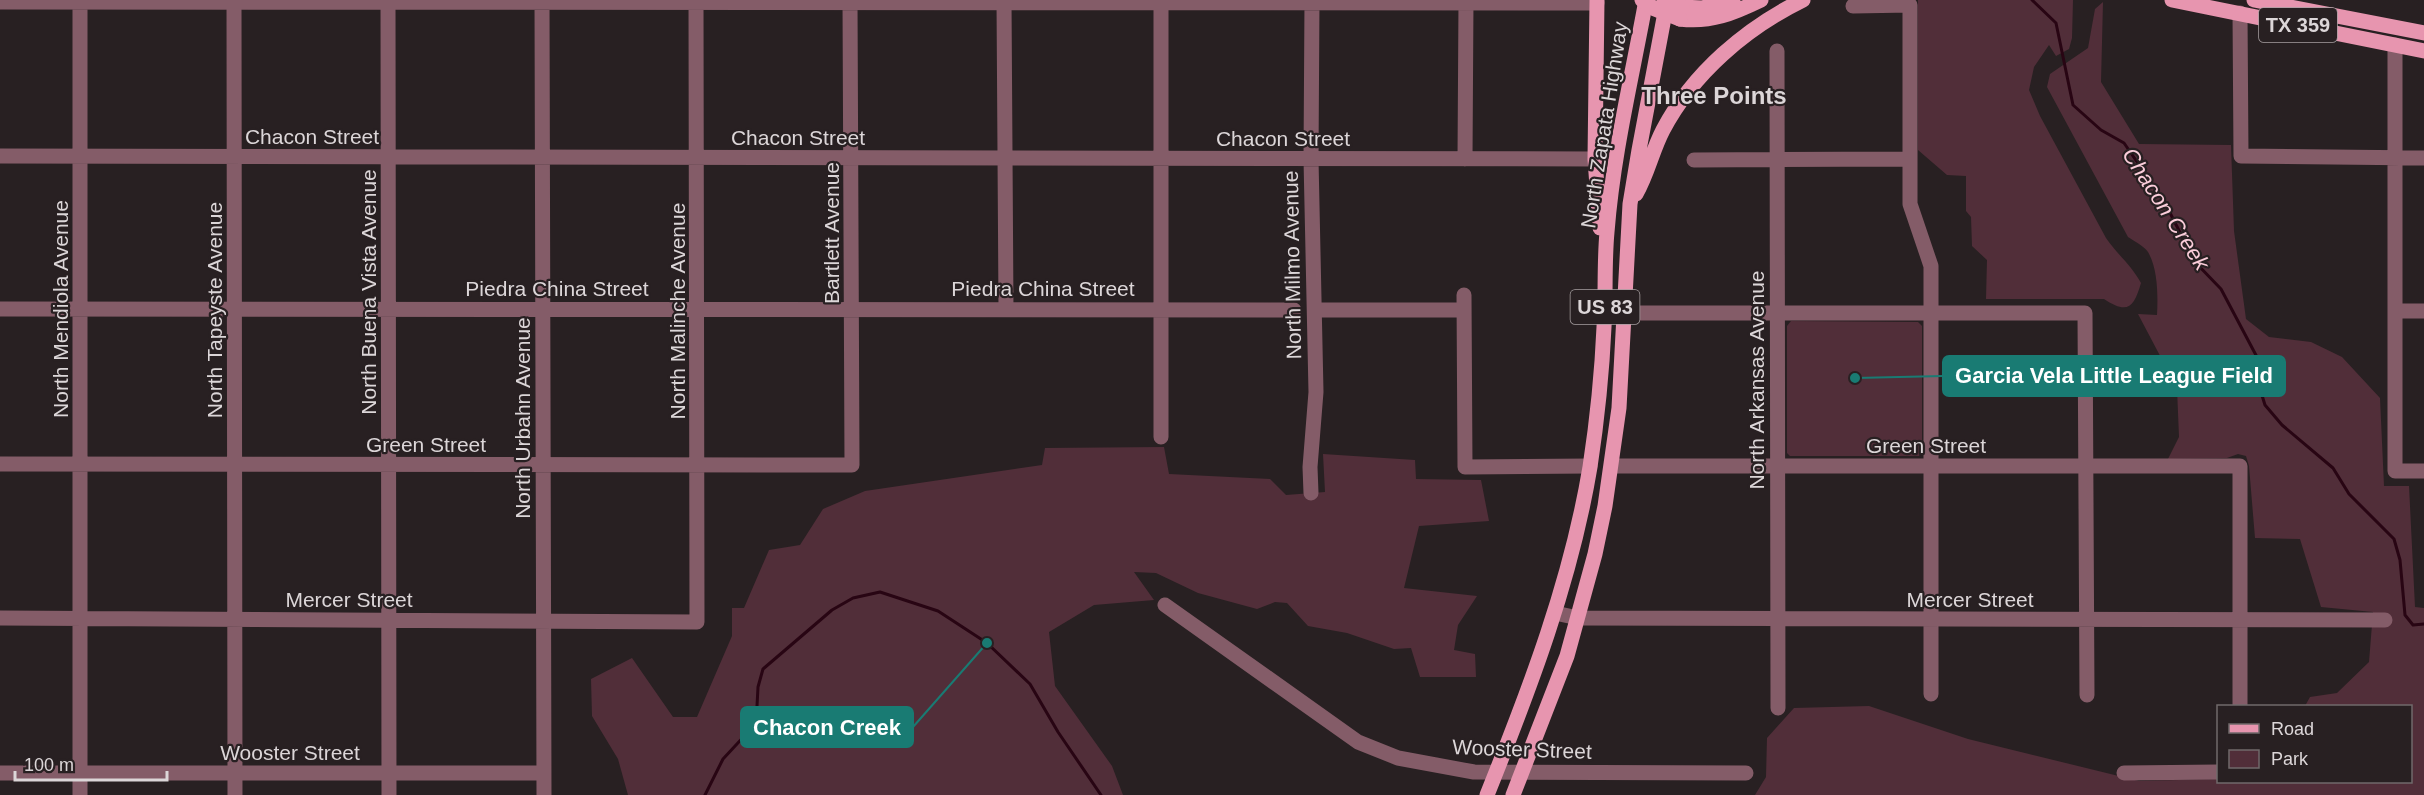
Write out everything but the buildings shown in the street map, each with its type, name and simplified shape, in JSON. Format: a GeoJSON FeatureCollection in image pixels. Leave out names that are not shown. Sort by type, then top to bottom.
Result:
{"type":"FeatureCollection","features":[{"type":"Feature","properties":{"kind":"main road"},"geometry":{"type":"LineString","coordinates":[[1641,0],[1655,9],[1673,6],[1702,8],[1733,0]]}},
{"type":"Feature","properties":{"kind":"main road","name":"North Zapata Highway"},"geometry":{"type":"LineString","coordinates":[[1555,613],[1590,466],[1600,376],[1607,235],[1615,161],[1646,0]]}},
{"type":"Feature","properties":{"kind":"main road"},"geometry":{"type":"LineString","coordinates":[[1673,6],[1707,20],[1736,12],[1761,0]]}},
{"type":"Feature","properties":{"kind":"main road"},"geometry":{"type":"LineString","coordinates":[[1630,204],[1646,177],[1662,131],[1679,103],[1698,80],[1744,36],[1803,0]]}},
{"type":"Feature","properties":{"kind":"main road","name":"TX 359"},"geometry":{"type":"LineString","coordinates":[[2172,0],[2424,51]]}},
{"type":"Feature","properties":{"kind":"main road","name":"TX 359"},"geometry":{"type":"LineString","coordinates":[[2254,0],[2424,33]]}},
{"type":"Feature","properties":{"kind":"main road"},"geometry":{"type":"LineString","coordinates":[[1597,2],[1595,159],[1605,286]]}},
{"type":"Feature","properties":{"kind":"main road","name":"North Zapata Highway"},"geometry":{"type":"LineString","coordinates":[[1578,618],[1595,554],[1612,466],[1626,313],[1630,204],[1640,140],[1673,6]]}},
{"type":"Feature","properties":{"kind":"main road","name":"US 83"},"geometry":{"type":"LineString","coordinates":[[1487,795],[1533,680],[1555,613]]}},
{"type":"Feature","properties":{"kind":"main road","name":"US 83"},"geometry":{"type":"LineString","coordinates":[[1513,795],[1556,687],[1578,618]]}},
{"type":"Feature","properties":{"kind":"street","name":"North Mendiola Avenue"},"geometry":{"type":"LineString","coordinates":[[80,1],[80,795]]}},
{"type":"Feature","properties":{"kind":"street","name":"North Tapeyste Avenue"},"geometry":{"type":"LineString","coordinates":[[234,1],[235,795]]}},
{"type":"Feature","properties":{"kind":"street","name":"North Buena Vista Avenue"},"geometry":{"type":"LineString","coordinates":[[388,1],[389,795]]}},
{"type":"Feature","properties":{"kind":"street","name":"North Urbahn Avenue"},"geometry":{"type":"LineString","coordinates":[[542,1],[544,795]]}},
{"type":"Feature","properties":{"kind":"street","name":"North Malinche Avenue"},"geometry":{"type":"LineString","coordinates":[[696,1],[697,622]]}},
{"type":"Feature","properties":{"kind":"street","name":"Bartlett Avenue"},"geometry":{"type":"LineString","coordinates":[[850,1],[852,465]]}},
{"type":"Feature","properties":{"kind":"street"},"geometry":{"type":"LineString","coordinates":[[1004,1],[1006,309]]}},
{"type":"Feature","properties":{"kind":"street"},"geometry":{"type":"LineString","coordinates":[[1161,1],[1161,436]]}},
{"type":"Feature","properties":{"kind":"street"},"geometry":{"type":"LineString","coordinates":[[0,2],[1597,2]]}},
{"type":"Feature","properties":{"kind":"street","name":"North Milmo Avenue"},"geometry":{"type":"LineString","coordinates":[[1311,493],[1310,467],[1316,392],[1311,159],[1312,2]]}},
{"type":"Feature","properties":{"kind":"street"},"geometry":{"type":"LineString","coordinates":[[1465,159],[1466,2]]}},
{"type":"Feature","properties":{"kind":"street"},"geometry":{"type":"LineString","coordinates":[[1853,6],[1910,5],[1910,204],[1931,266],[1931,694]]}},
{"type":"Feature","properties":{"kind":"street"},"geometry":{"type":"LineString","coordinates":[[2241,14],[2241,156],[2424,158]]}},
{"type":"Feature","properties":{"kind":"street"},"geometry":{"type":"LineString","coordinates":[[2395,45],[2395,471],[2424,471]]}},
{"type":"Feature","properties":{"kind":"street","name":"North Arkansas Avenue"},"geometry":{"type":"LineString","coordinates":[[1777,51],[1778,708]]}},
{"type":"Feature","properties":{"kind":"street","name":"Chacon Street"},"geometry":{"type":"LineString","coordinates":[[0,156],[1595,159]]}},
{"type":"Feature","properties":{"kind":"street"},"geometry":{"type":"LineString","coordinates":[[1694,160],[1909,159]]}},
{"type":"Feature","properties":{"kind":"street"},"geometry":{"type":"LineString","coordinates":[[1316,310],[1464,303],[1465,467],[1590,466]]}},
{"type":"Feature","properties":{"kind":"street","name":"Piedra China Street"},"geometry":{"type":"LineString","coordinates":[[0,309],[1294,310]]}},
{"type":"Feature","properties":{"kind":"street"},"geometry":{"type":"LineString","coordinates":[[2394,311],[2424,311]]}},
{"type":"Feature","properties":{"kind":"street"},"geometry":{"type":"LineString","coordinates":[[1626,313],[2085,313],[2087,695]]}},
{"type":"Feature","properties":{"kind":"street","name":"Green Street"},"geometry":{"type":"LineString","coordinates":[[0,464],[852,465]]}},
{"type":"Feature","properties":{"kind":"street","name":"Green Street"},"geometry":{"type":"LineString","coordinates":[[1612,466],[2240,466],[2240,621]]}},
{"type":"Feature","properties":{"kind":"street","name":"Wooster Street"},"geometry":{"type":"LineString","coordinates":[[1165,605],[1340,730],[1378,752],[1398,758],[1474,772],[1496,773],[1746,773]]}},
{"type":"Feature","properties":{"kind":"street","name":"Mercer Street"},"geometry":{"type":"LineString","coordinates":[[1555,613],[1578,618],[1777,620],[2385,620]]}},
{"type":"Feature","properties":{"kind":"street","name":"Mercer Street"},"geometry":{"type":"LineString","coordinates":[[0,618],[697,622]]}},
{"type":"Feature","properties":{"kind":"street"},"geometry":{"type":"LineString","coordinates":[[2240,621],[2240,705]]}},
{"type":"Feature","properties":{"kind":"street"},"geometry":{"type":"LineString","coordinates":[[2124,773],[2217,772]]}},
{"type":"Feature","properties":{"kind":"street","name":"Wooster Street"},"geometry":{"type":"LineString","coordinates":[[0,773],[544,773]]}},
{"type":"Feature","properties":{"kind":"green space"},"geometry":{"type":"Polygon","coordinates":[[[1918,0],[2073,0],[2072,38],[2069,49],[2056,56],[2049,45],[2034,67],[2029,90],[2040,116],[2106,238],[2141,283],[2136,298],[2129,306],[2119,307],[2104,299],[1986,299],[1987,260],[1972,246],[1971,217],[1966,211],[1966,176],[1947,175],[1918,150],[1918,0]]]}},
{"type":"Feature","properties":{"kind":"green space"},"geometry":{"type":"Polygon","coordinates":[[[2103,2],[2101,82],[2139,144],[2231,145],[2234,231],[2246,319],[2269,337],[2311,342],[2342,357],[2380,398],[2384,486],[2409,486],[2415,607],[2424,608],[2424,795],[1755,795],[1766,777],[1767,738],[1794,708],[1869,706],[1968,739],[2139,781],[2217,779],[2217,783],[2412,783],[2412,705],[2306,705],[2310,697],[2337,693],[2369,662],[2373,612],[2321,607],[2300,539],[2255,538],[2249,466],[2246,456],[2238,454],[2227,458],[2168,459],[2179,437],[2177,388],[2138,314],[2157,315],[2154,266],[2148,252],[2128,237],[2047,87],[2050,74],[2088,48],[2095,9],[2103,2]]]}},
{"type":"Feature","properties":{"kind":"green space"},"geometry":{"type":"Polygon","coordinates":[[[1791,321],[1918,322],[1922,326],[1922,450],[1919,456],[1790,456],[1787,453],[1787,326],[1791,321]]]}},
{"type":"Feature","properties":{"kind":"green space"},"geometry":{"type":"Polygon","coordinates":[[[1164,447],[1169,474],[1270,479],[1286,495],[1325,492],[1323,454],[1415,460],[1416,479],[1481,480],[1489,521],[1419,526],[1404,588],[1477,596],[1458,625],[1454,650],[1475,654],[1476,677],[1420,677],[1411,648],[1394,649],[1347,633],[1308,626],[1287,603],[1275,602],[1257,609],[1198,593],[1156,573],[1134,572],[1154,600],[1094,605],[1049,632],[1055,686],[1112,766],[1123,795],[628,795],[618,759],[592,716],[591,679],[632,658],[673,717],[697,717],[732,636],[732,608],[744,608],[769,550],[800,545],[823,509],[865,491],[1042,465],[1045,448],[1164,447]]]}},
{"type":"Feature","properties":{"kind":"waterway","name":"Chacon Creek"},"geometry":{"type":"LineString","coordinates":[[2032,0],[2056,23],[2073,105],[2101,130],[2124,143],[2164,201],[2195,262],[2221,289],[2258,359],[2260,389],[2265,405],[2282,425],[2333,468],[2349,494],[2394,539],[2400,560],[2405,615],[2413,625],[2424,624]]}},
{"type":"Feature","properties":{"kind":"waterway","name":"Chacon Creek"},"geometry":{"type":"LineString","coordinates":[[705,795],[723,759],[749,731],[757,706],[758,687],[763,669],[832,610],[853,598],[880,592],[938,611],[987,643],[1030,684],[1058,732],[1101,795]]}},
{"type":"Feature","properties":{"kind":"place","name":"Garcia Vela Little League Field"},"geometry":{"type":"Point","coordinates":[1855,378]}},
{"type":"Feature","properties":{"kind":"place","name":"Chacon Creek"},"geometry":{"type":"Point","coordinates":[987,643]}},
{"type":"Feature","properties":{"kind":"district","name":"Three Points"},"geometry":{"type":"Point","coordinates":[1714,95]}}]}
